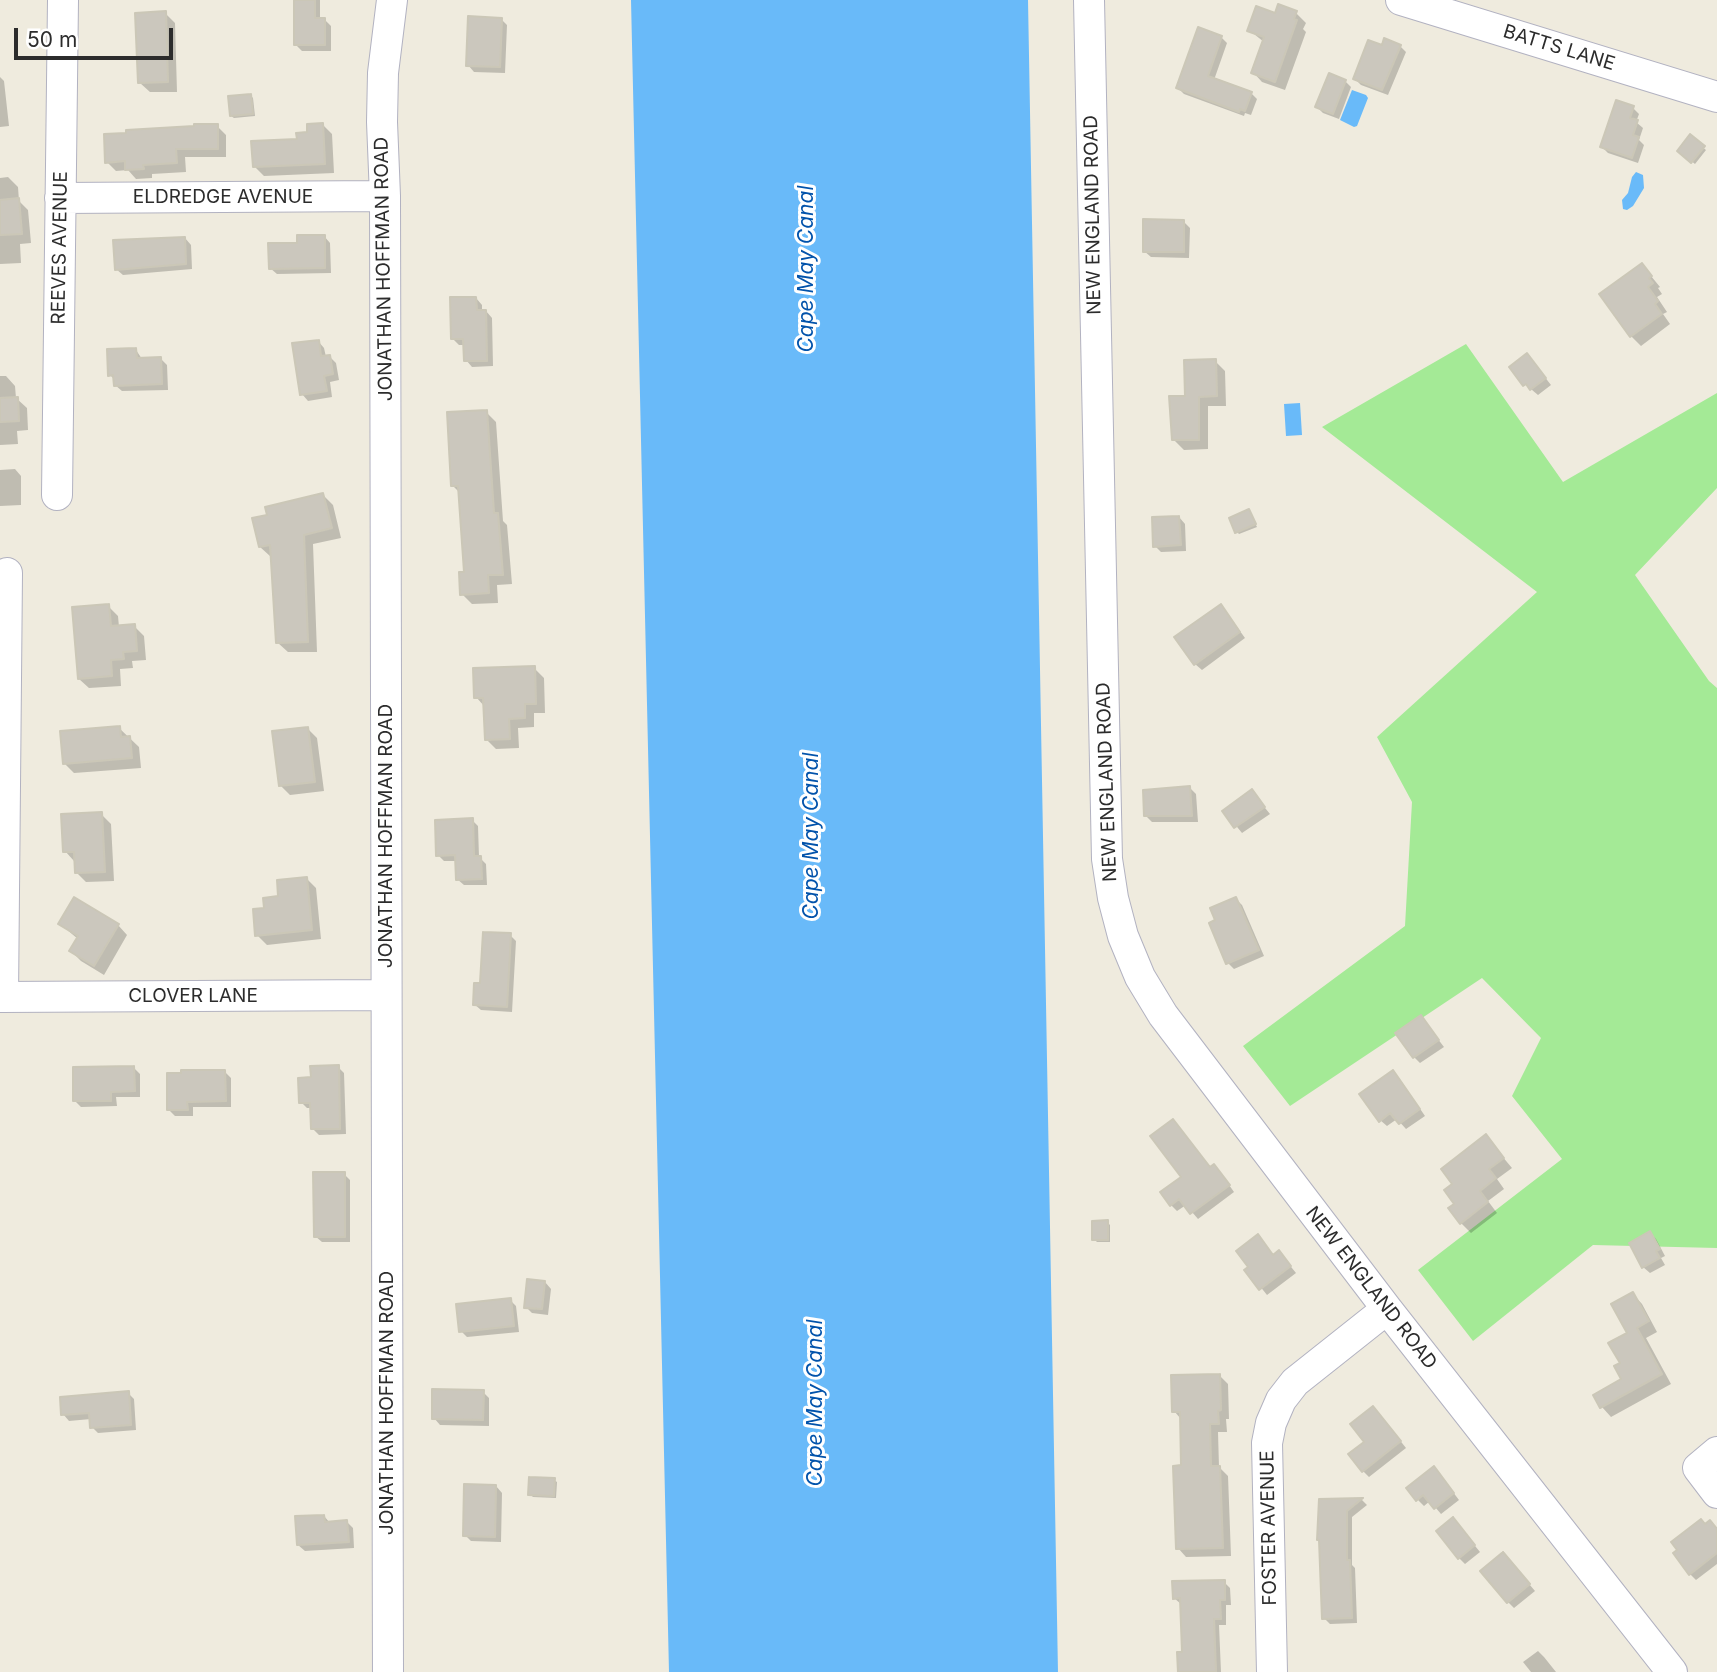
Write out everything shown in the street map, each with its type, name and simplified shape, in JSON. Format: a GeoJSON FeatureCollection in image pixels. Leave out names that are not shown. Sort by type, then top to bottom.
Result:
{"type":"FeatureCollection","features":[{"type":"Feature","properties":{"kind":"street","name":"REEVES AVENUE"},"geometry":{"type":"LineString","coordinates":[[57,495],[63,0]]}},
{"type":"Feature","properties":{"kind":"street","name":"JONATHAN HOFFMAN ROAD"},"geometry":{"type":"LineString","coordinates":[[388,1672],[385,196],[382,122],[383,73],[392,0]]}},
{"type":"Feature","properties":{"kind":"street","name":"NEW ENGLAND ROAD"},"geometry":{"type":"LineString","coordinates":[[1088,0],[1107,859],[1123,936],[1140,977],[1163,1015],[1387,1309],[1672,1672]]}},
{"type":"Feature","properties":{"kind":"street","name":"BATTS LANE"},"geometry":{"type":"LineString","coordinates":[[1401,0],[1717,97]]}},
{"type":"Feature","properties":{"kind":"street","name":"ELDREDGE AVENUE"},"geometry":{"type":"LineString","coordinates":[[60,198],[385,196]]}},
{"type":"Feature","properties":{"kind":"street"},"geometry":{"type":"LineString","coordinates":[[1,997],[7,573]]}},
{"type":"Feature","properties":{"kind":"street","name":"CLOVER LANE"},"geometry":{"type":"LineString","coordinates":[[1,997],[386,995]]}},
{"type":"Feature","properties":{"kind":"street","name":"FOSTER AVENUE"},"geometry":{"type":"LineString","coordinates":[[1272,1672],[1267,1443],[1271,1423],[1281,1401],[1295,1382],[1387,1309]]}},
{"type":"Feature","properties":{"kind":"street"},"geometry":{"type":"LineString","coordinates":[[1717,1452],[1698,1468],[1717,1493]]}},
{"type":"Feature","properties":{"kind":"green space"},"geometry":{"type":"Polygon","coordinates":[[[1466,344],[1563,482],[1717,393],[1717,488],[1635,575],[1709,681],[1717,688],[1717,1248],[1593,1245],[1473,1341],[1418,1270],[1562,1159],[1512,1096],[1541,1038],[1482,978],[1290,1106],[1243,1046],[1405,926],[1412,802],[1377,737],[1537,592],[1322,427],[1466,344]]]}},
{"type":"Feature","properties":{"kind":"water","name":"Cape May Canal"},"geometry":{"type":"Polygon","coordinates":[[[631,0],[1028,0],[1058,1672],[669,1672],[631,0]]]}},
{"type":"Feature","properties":{"kind":"water"},"geometry":{"type":"Polygon","coordinates":[[[1352,90],[1368,98],[1357,126],[1354,127],[1340,120],[1352,90]]]}},
{"type":"Feature","properties":{"kind":"water"},"geometry":{"type":"Polygon","coordinates":[[[1636,172],[1643,175],[1644,188],[1633,206],[1627,210],[1623,209],[1622,200],[1628,193],[1636,172]]]}},
{"type":"Feature","properties":{"kind":"water"},"geometry":{"type":"Polygon","coordinates":[[[1300,403],[1302,435],[1286,436],[1284,404],[1300,403]]]}},
{"type":"Feature","properties":{"kind":"building"},"geometry":{"type":"Polygon","coordinates":[[[294,0],[315,0],[315,18],[325,18],[325,45],[294,45],[294,0]]]}},
{"type":"Feature","properties":{"kind":"building"},"geometry":{"type":"Polygon","coordinates":[[[1278,4],[1297,11],[1294,19],[1297,20],[1275,82],[1251,73],[1264,37],[1247,31],[1256,6],[1275,13],[1278,4]]]}},
{"type":"Feature","properties":{"kind":"building"},"geometry":{"type":"Polygon","coordinates":[[[166,11],[168,82],[138,83],[135,13],[166,11]]]}},
{"type":"Feature","properties":{"kind":"building"},"geometry":{"type":"Polygon","coordinates":[[[468,16],[502,18],[500,67],[466,66],[468,16]]]}},
{"type":"Feature","properties":{"kind":"building"},"geometry":{"type":"Polygon","coordinates":[[[1198,27],[1222,36],[1208,76],[1252,92],[1245,111],[1240,109],[1239,112],[1176,88],[1198,27]]]}},
{"type":"Feature","properties":{"kind":"building"},"geometry":{"type":"Polygon","coordinates":[[[1384,38],[1401,45],[1382,90],[1353,79],[1368,40],[1382,45],[1384,38]]]}},
{"type":"Feature","properties":{"kind":"building"},"geometry":{"type":"Polygon","coordinates":[[[1329,73],[1346,80],[1333,114],[1315,107],[1329,73]]]}},
{"type":"Feature","properties":{"kind":"building"},"geometry":{"type":"Polygon","coordinates":[[[251,94],[253,114],[230,116],[228,96],[251,94]]]}},
{"type":"Feature","properties":{"kind":"building"},"geometry":{"type":"Polygon","coordinates":[[[1616,100],[1634,106],[1630,118],[1638,120],[1633,135],[1639,137],[1632,158],[1600,147],[1616,100]]]}},
{"type":"Feature","properties":{"kind":"building"},"geometry":{"type":"Polygon","coordinates":[[[323,123],[325,164],[253,167],[251,141],[297,139],[296,133],[307,132],[307,124],[323,123]]]}},
{"type":"Feature","properties":{"kind":"building"},"geometry":{"type":"Polygon","coordinates":[[[218,124],[218,149],[176,149],[177,163],[143,165],[144,169],[125,170],[125,161],[105,163],[104,134],[218,124]]]}},
{"type":"Feature","properties":{"kind":"building"},"geometry":{"type":"Polygon","coordinates":[[[1690,134],[1705,146],[1691,163],[1677,151],[1690,134]]]}},
{"type":"Feature","properties":{"kind":"building"},"geometry":{"type":"Polygon","coordinates":[[[19,198],[22,234],[0,235],[0,200],[19,198]]]}},
{"type":"Feature","properties":{"kind":"building"},"geometry":{"type":"Polygon","coordinates":[[[1143,219],[1184,220],[1184,252],[1143,252],[1143,219]]]}},
{"type":"Feature","properties":{"kind":"building"},"geometry":{"type":"Polygon","coordinates":[[[297,235],[325,235],[325,268],[269,269],[268,243],[297,243],[297,235]]]}},
{"type":"Feature","properties":{"kind":"building"},"geometry":{"type":"Polygon","coordinates":[[[185,237],[186,264],[115,270],[113,240],[185,237]]]}},
{"type":"Feature","properties":{"kind":"building"},"geometry":{"type":"Polygon","coordinates":[[[1642,263],[1652,276],[1649,278],[1653,283],[1648,287],[1658,301],[1655,304],[1662,314],[1630,337],[1599,294],[1642,263]]]}},
{"type":"Feature","properties":{"kind":"building"},"geometry":{"type":"Polygon","coordinates":[[[450,297],[476,297],[477,310],[486,310],[487,361],[464,361],[463,339],[451,339],[450,297]]]}},
{"type":"Feature","properties":{"kind":"building"},"geometry":{"type":"Polygon","coordinates":[[[319,340],[321,356],[330,355],[333,374],[324,376],[327,391],[300,395],[292,343],[319,340]]]}},
{"type":"Feature","properties":{"kind":"building"},"geometry":{"type":"Polygon","coordinates":[[[136,348],[137,358],[161,357],[162,384],[114,386],[113,375],[108,376],[107,349],[136,348]]]}},
{"type":"Feature","properties":{"kind":"building"},"geometry":{"type":"Polygon","coordinates":[[[1527,353],[1546,378],[1530,390],[1526,384],[1523,386],[1509,367],[1527,353]]]}},
{"type":"Feature","properties":{"kind":"building"},"geometry":{"type":"Polygon","coordinates":[[[1216,359],[1217,396],[1199,397],[1199,440],[1172,440],[1169,396],[1185,396],[1184,360],[1216,359]]]}},
{"type":"Feature","properties":{"kind":"building"},"geometry":{"type":"Polygon","coordinates":[[[18,397],[19,421],[0,422],[0,398],[18,397]]]}},
{"type":"Feature","properties":{"kind":"building"},"geometry":{"type":"Polygon","coordinates":[[[487,410],[494,513],[498,513],[503,575],[488,575],[489,593],[460,595],[459,572],[464,572],[458,486],[451,486],[447,412],[487,410]]]}},
{"type":"Feature","properties":{"kind":"building"},"geometry":{"type":"Polygon","coordinates":[[[323,493],[332,528],[304,535],[308,642],[276,643],[270,545],[259,547],[252,518],[267,515],[265,507],[323,493]]]}},
{"type":"Feature","properties":{"kind":"building"},"geometry":{"type":"Polygon","coordinates":[[[1249,509],[1256,524],[1235,533],[1229,518],[1249,509]]]}},
{"type":"Feature","properties":{"kind":"building"},"geometry":{"type":"Polygon","coordinates":[[[1179,516],[1181,545],[1153,547],[1152,517],[1179,516]]]}},
{"type":"Feature","properties":{"kind":"building"},"geometry":{"type":"Polygon","coordinates":[[[109,604],[111,626],[135,624],[137,651],[123,652],[124,659],[111,660],[112,676],[78,679],[72,607],[109,604]]]}},
{"type":"Feature","properties":{"kind":"building"},"geometry":{"type":"Polygon","coordinates":[[[1221,604],[1240,632],[1194,665],[1174,637],[1221,604]]]}},
{"type":"Feature","properties":{"kind":"building"},"geometry":{"type":"Polygon","coordinates":[[[535,666],[536,704],[525,704],[525,718],[509,719],[510,739],[485,740],[483,698],[474,698],[473,668],[535,666]]]}},
{"type":"Feature","properties":{"kind":"building"},"geometry":{"type":"Polygon","coordinates":[[[120,726],[121,737],[130,736],[132,758],[63,764],[60,731],[120,726]]]}},
{"type":"Feature","properties":{"kind":"building"},"geometry":{"type":"Polygon","coordinates":[[[308,727],[315,782],[279,786],[272,731],[308,727]]]}},
{"type":"Feature","properties":{"kind":"building"},"geometry":{"type":"Polygon","coordinates":[[[1190,786],[1192,816],[1144,816],[1143,790],[1190,786]]]}},
{"type":"Feature","properties":{"kind":"building"},"geometry":{"type":"Polygon","coordinates":[[[1252,789],[1265,807],[1234,828],[1222,811],[1252,789]]]}},
{"type":"Feature","properties":{"kind":"building"},"geometry":{"type":"Polygon","coordinates":[[[102,812],[105,872],[75,873],[74,852],[63,852],[61,814],[102,812]]]}},
{"type":"Feature","properties":{"kind":"building"},"geometry":{"type":"Polygon","coordinates":[[[473,818],[474,856],[481,856],[482,879],[456,880],[455,855],[436,856],[435,820],[473,818]]]}},
{"type":"Feature","properties":{"kind":"building"},"geometry":{"type":"Polygon","coordinates":[[[307,877],[312,930],[255,936],[253,909],[264,908],[263,898],[278,896],[277,880],[307,877]]]}},
{"type":"Feature","properties":{"kind":"building"},"geometry":{"type":"Polygon","coordinates":[[[74,897],[119,924],[94,966],[69,951],[78,936],[58,924],[74,897]]]}},
{"type":"Feature","properties":{"kind":"building"},"geometry":{"type":"Polygon","coordinates":[[[1236,897],[1259,950],[1226,964],[1209,923],[1215,920],[1210,908],[1236,897]]]}},
{"type":"Feature","properties":{"kind":"building"},"geometry":{"type":"Polygon","coordinates":[[[483,932],[511,933],[507,1007],[473,1005],[474,983],[480,983],[483,932]]]}},
{"type":"Feature","properties":{"kind":"building"},"geometry":{"type":"Polygon","coordinates":[[[1421,1015],[1439,1040],[1413,1058],[1395,1033],[1421,1015]]]}},
{"type":"Feature","properties":{"kind":"building"},"geometry":{"type":"Polygon","coordinates":[[[339,1065],[340,1129],[311,1129],[310,1103],[299,1103],[298,1078],[311,1077],[310,1066],[339,1065]]]}},
{"type":"Feature","properties":{"kind":"building"},"geometry":{"type":"Polygon","coordinates":[[[134,1066],[135,1091],[111,1092],[111,1101],[73,1101],[73,1067],[134,1066]]]}},
{"type":"Feature","properties":{"kind":"building"},"geometry":{"type":"Polygon","coordinates":[[[181,1070],[225,1070],[226,1101],[187,1102],[188,1110],[167,1110],[167,1073],[181,1073],[181,1070]]]}},
{"type":"Feature","properties":{"kind":"building"},"geometry":{"type":"Polygon","coordinates":[[[1393,1070],[1420,1109],[1399,1124],[1390,1113],[1379,1122],[1359,1094],[1393,1070]]]}},
{"type":"Feature","properties":{"kind":"building"},"geometry":{"type":"Polygon","coordinates":[[[1173,1119],[1210,1167],[1214,1164],[1230,1185],[1190,1214],[1179,1199],[1170,1206],[1160,1192],[1181,1177],[1150,1136],[1173,1119]]]}},
{"type":"Feature","properties":{"kind":"building"},"geometry":{"type":"Polygon","coordinates":[[[1486,1134],[1504,1158],[1489,1169],[1496,1178],[1480,1191],[1488,1202],[1460,1224],[1448,1208],[1454,1204],[1444,1190],[1452,1184],[1441,1169],[1486,1134]]]}},
{"type":"Feature","properties":{"kind":"building"},"geometry":{"type":"Polygon","coordinates":[[[313,1172],[345,1172],[345,1237],[314,1237],[313,1172]]]}},
{"type":"Feature","properties":{"kind":"building"},"geometry":{"type":"Polygon","coordinates":[[[1108,1220],[1108,1240],[1092,1240],[1092,1221],[1108,1220]]]}},
{"type":"Feature","properties":{"kind":"building"},"geometry":{"type":"Polygon","coordinates":[[[1650,1231],[1660,1249],[1656,1251],[1660,1258],[1642,1268],[1629,1243],[1650,1231]]]}},
{"type":"Feature","properties":{"kind":"building"},"geometry":{"type":"Polygon","coordinates":[[[1258,1234],[1273,1255],[1279,1250],[1291,1266],[1259,1290],[1244,1270],[1248,1267],[1236,1251],[1258,1234]]]}},
{"type":"Feature","properties":{"kind":"building"},"geometry":{"type":"Polygon","coordinates":[[[527,1279],[545,1281],[542,1309],[524,1308],[527,1279]]]}},
{"type":"Feature","properties":{"kind":"building"},"geometry":{"type":"Polygon","coordinates":[[[1633,1292],[1649,1321],[1637,1328],[1662,1374],[1600,1408],[1593,1395],[1621,1379],[1614,1366],[1620,1363],[1608,1343],[1627,1333],[1611,1304],[1633,1292]]]}},
{"type":"Feature","properties":{"kind":"building"},"geometry":{"type":"Polygon","coordinates":[[[511,1298],[514,1326],[459,1332],[456,1304],[511,1298]]]}},
{"type":"Feature","properties":{"kind":"building"},"geometry":{"type":"Polygon","coordinates":[[[1220,1374],[1219,1424],[1210,1424],[1211,1466],[1220,1466],[1223,1548],[1176,1549],[1173,1466],[1181,1465],[1180,1412],[1172,1412],[1171,1375],[1220,1374]]]}},
{"type":"Feature","properties":{"kind":"building"},"geometry":{"type":"Polygon","coordinates":[[[432,1389],[484,1390],[483,1420],[432,1419],[432,1389]]]}},
{"type":"Feature","properties":{"kind":"building"},"geometry":{"type":"Polygon","coordinates":[[[129,1391],[131,1425],[90,1428],[89,1413],[61,1415],[60,1397],[129,1391]]]}},
{"type":"Feature","properties":{"kind":"building"},"geometry":{"type":"Polygon","coordinates":[[[1373,1406],[1401,1441],[1362,1472],[1348,1454],[1364,1442],[1350,1424],[1373,1406]]]}},
{"type":"Feature","properties":{"kind":"building"},"geometry":{"type":"Polygon","coordinates":[[[1434,1466],[1454,1493],[1434,1509],[1423,1495],[1416,1501],[1406,1488],[1434,1466]]]}},
{"type":"Feature","properties":{"kind":"building"},"geometry":{"type":"Polygon","coordinates":[[[529,1477],[555,1478],[554,1496],[528,1495],[529,1477]]]}},
{"type":"Feature","properties":{"kind":"building"},"geometry":{"type":"Polygon","coordinates":[[[464,1484],[496,1485],[495,1537],[463,1536],[464,1484]]]}},
{"type":"Feature","properties":{"kind":"building"},"geometry":{"type":"Polygon","coordinates":[[[1363,1498],[1347,1511],[1347,1560],[1350,1560],[1352,1618],[1322,1619],[1317,1540],[1319,1499],[1363,1498]]]}},
{"type":"Feature","properties":{"kind":"building"},"geometry":{"type":"Polygon","coordinates":[[[324,1515],[325,1522],[347,1520],[349,1542],[297,1545],[295,1516],[324,1515]]]}},
{"type":"Feature","properties":{"kind":"building"},"geometry":{"type":"Polygon","coordinates":[[[1453,1517],[1475,1545],[1458,1559],[1436,1531],[1453,1517]]]}},
{"type":"Feature","properties":{"kind":"building"},"geometry":{"type":"Polygon","coordinates":[[[1701,1519],[1705,1524],[1710,1520],[1717,1529],[1717,1553],[1689,1575],[1673,1553],[1677,1550],[1671,1542],[1701,1519]]]}},
{"type":"Feature","properties":{"kind":"building"},"geometry":{"type":"Polygon","coordinates":[[[1503,1552],[1530,1584],[1507,1603],[1480,1571],[1503,1552]]]}},
{"type":"Feature","properties":{"kind":"building"},"geometry":{"type":"Polygon","coordinates":[[[1225,1580],[1225,1600],[1220,1600],[1221,1619],[1214,1619],[1216,1672],[1178,1672],[1177,1652],[1182,1652],[1180,1598],[1173,1599],[1172,1581],[1225,1580]]]}}]}
